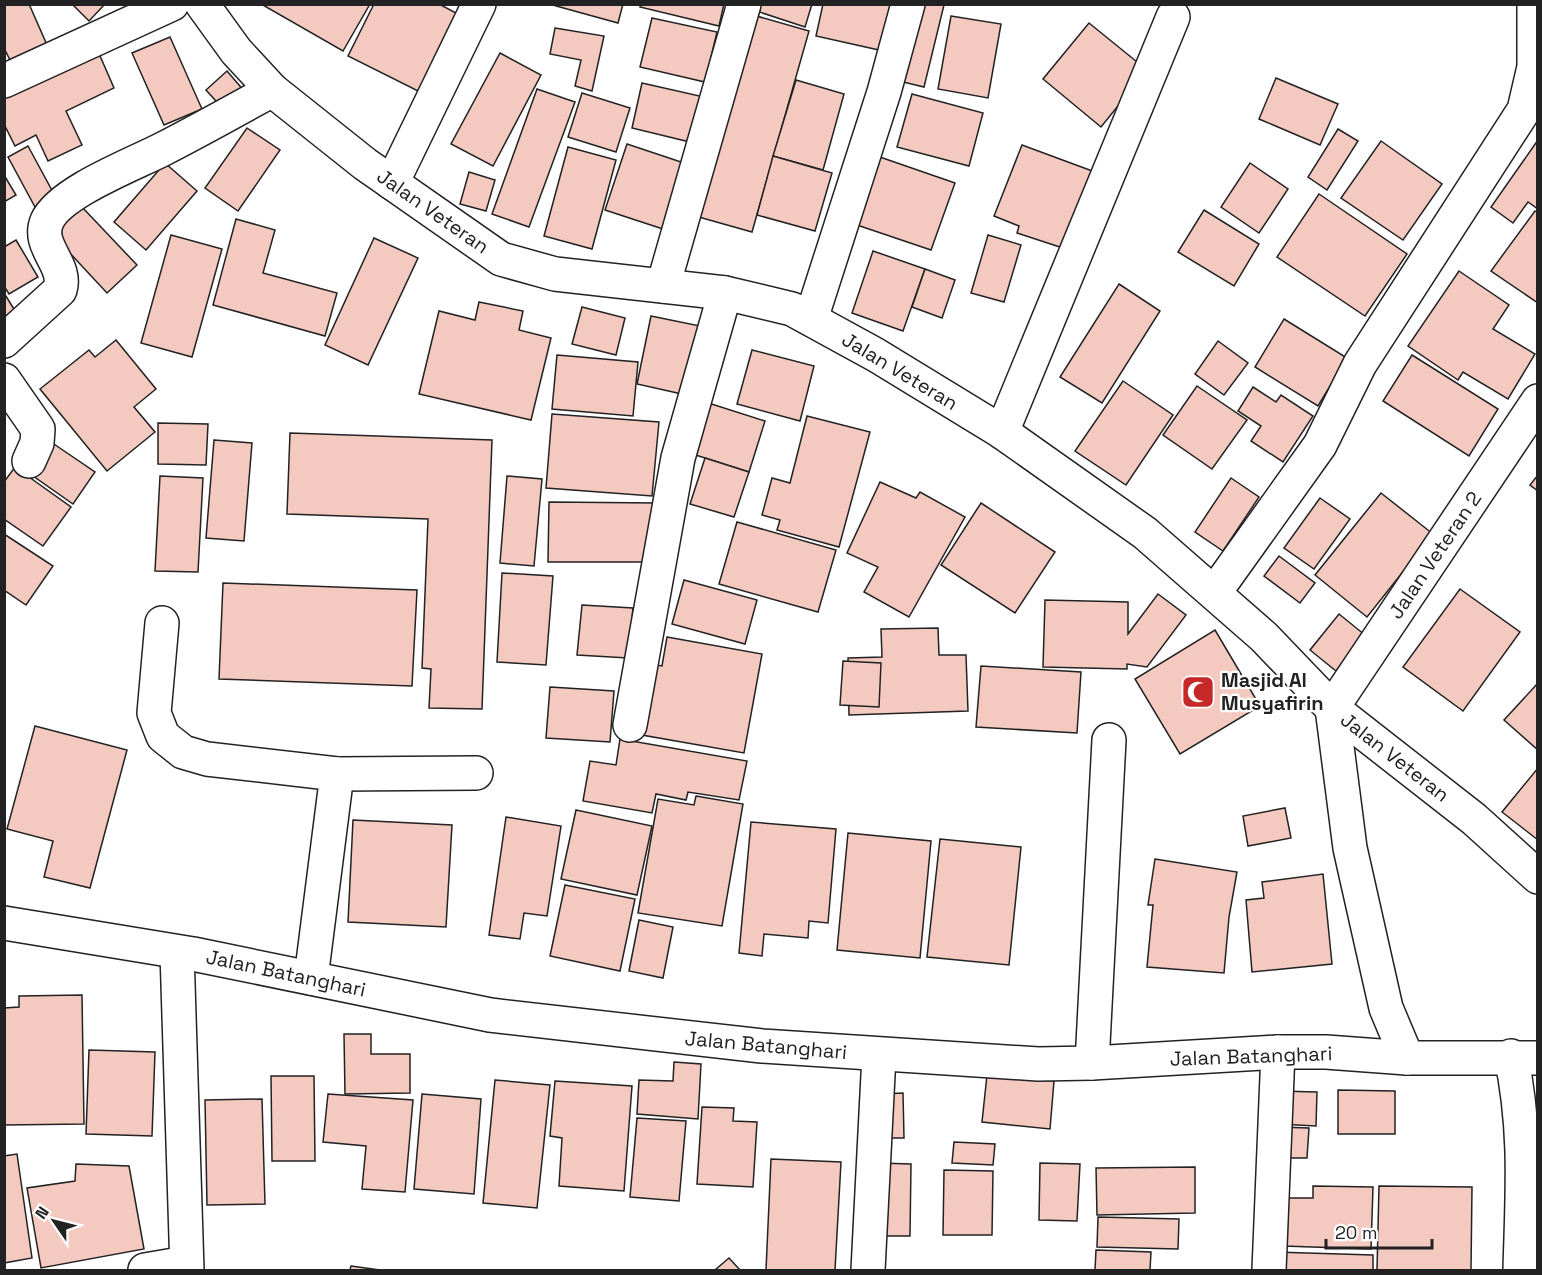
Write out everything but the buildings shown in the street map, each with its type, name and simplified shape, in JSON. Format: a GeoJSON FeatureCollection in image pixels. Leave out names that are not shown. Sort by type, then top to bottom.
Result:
{"type":"FeatureCollection","features":[{"type":"Feature","properties":{"kind":"street"},"geometry":{"type":"LineString","coordinates":[[4,81],[172,4]]}},
{"type":"Feature","properties":{"kind":"street","name":"Jalan Veteran"},"geometry":{"type":"LineString","coordinates":[[202,4],[236,51],[272,90],[393,183],[501,259],[555,274],[725,294],[792,309],[1002,432],[1145,533],[1264,637],[1332,708],[1535,868]]}},
{"type":"Feature","properties":{"kind":"street"},"geometry":{"type":"LineString","coordinates":[[393,183],[479,4]]}},
{"type":"Feature","properties":{"kind":"street"},"geometry":{"type":"LineString","coordinates":[[663,286],[744,4]]}},
{"type":"Feature","properties":{"kind":"street"},"geometry":{"type":"LineString","coordinates":[[811,319],[884,92],[908,4]]}},
{"type":"Feature","properties":{"kind":"street"},"geometry":{"type":"LineString","coordinates":[[1215,592],[1320,445],[1360,364],[1524,110],[1534,67],[1534,4]]}},
{"type":"Feature","properties":{"kind":"street"},"geometry":{"type":"LineString","coordinates":[[1002,432],[1173,17]]}},
{"type":"Feature","properties":{"kind":"street"},"geometry":{"type":"LineString","coordinates":[[4,341],[60,290],[63,280],[62,272],[45,240],[48,220],[55,210],[90,184],[162,150],[272,90]]}},
{"type":"Feature","properties":{"kind":"street"},"geometry":{"type":"LineString","coordinates":[[630,725],[678,458],[725,294]]}},
{"type":"Feature","properties":{"kind":"street"},"geometry":{"type":"LineString","coordinates":[[4,380],[38,429],[37,443],[29,461]]}},
{"type":"Feature","properties":{"kind":"street","name":"Jalan Veteran 2"},"geometry":{"type":"LineString","coordinates":[[1332,708],[1538,401]]}},
{"type":"Feature","properties":{"kind":"street"},"geometry":{"type":"LineString","coordinates":[[162,623],[154,713],[163,736],[183,752],[207,759],[337,774],[476,773]]}},
{"type":"Feature","properties":{"kind":"street"},"geometry":{"type":"LineString","coordinates":[[1332,708],[1350,848],[1386,1008],[1407,1058]]}},
{"type":"Feature","properties":{"kind":"street"},"geometry":{"type":"LineString","coordinates":[[1092,1064],[1109,740]]}},
{"type":"Feature","properties":{"kind":"street"},"geometry":{"type":"LineString","coordinates":[[311,978],[337,774]]}},
{"type":"Feature","properties":{"kind":"street","name":"Jalan Batanghari"},"geometry":{"type":"LineString","coordinates":[[4,923],[177,952],[490,1015],[762,1046],[1038,1064],[1092,1064],[1278,1052],[1326,1052],[1407,1058],[1524,1057]]}},
{"type":"Feature","properties":{"kind":"street"},"geometry":{"type":"LineString","coordinates":[[145,1270],[186,1267],[177,952]]}},
{"type":"Feature","properties":{"kind":"street"},"geometry":{"type":"LineString","coordinates":[[1269,1270],[1278,1052]]}},
{"type":"Feature","properties":{"kind":"street"},"geometry":{"type":"LineString","coordinates":[[868,1270],[879,1055]]}},
{"type":"Feature","properties":{"kind":"street"},"geometry":{"type":"LineString","coordinates":[[1520,1270],[1524,1151],[1520,1101],[1524,1057]]}},
{"type":"Feature","properties":{"kind":"place","name":"Masjid Al Musyafirin"},"geometry":{"type":"Point","coordinates":[1198,692]}}]}
